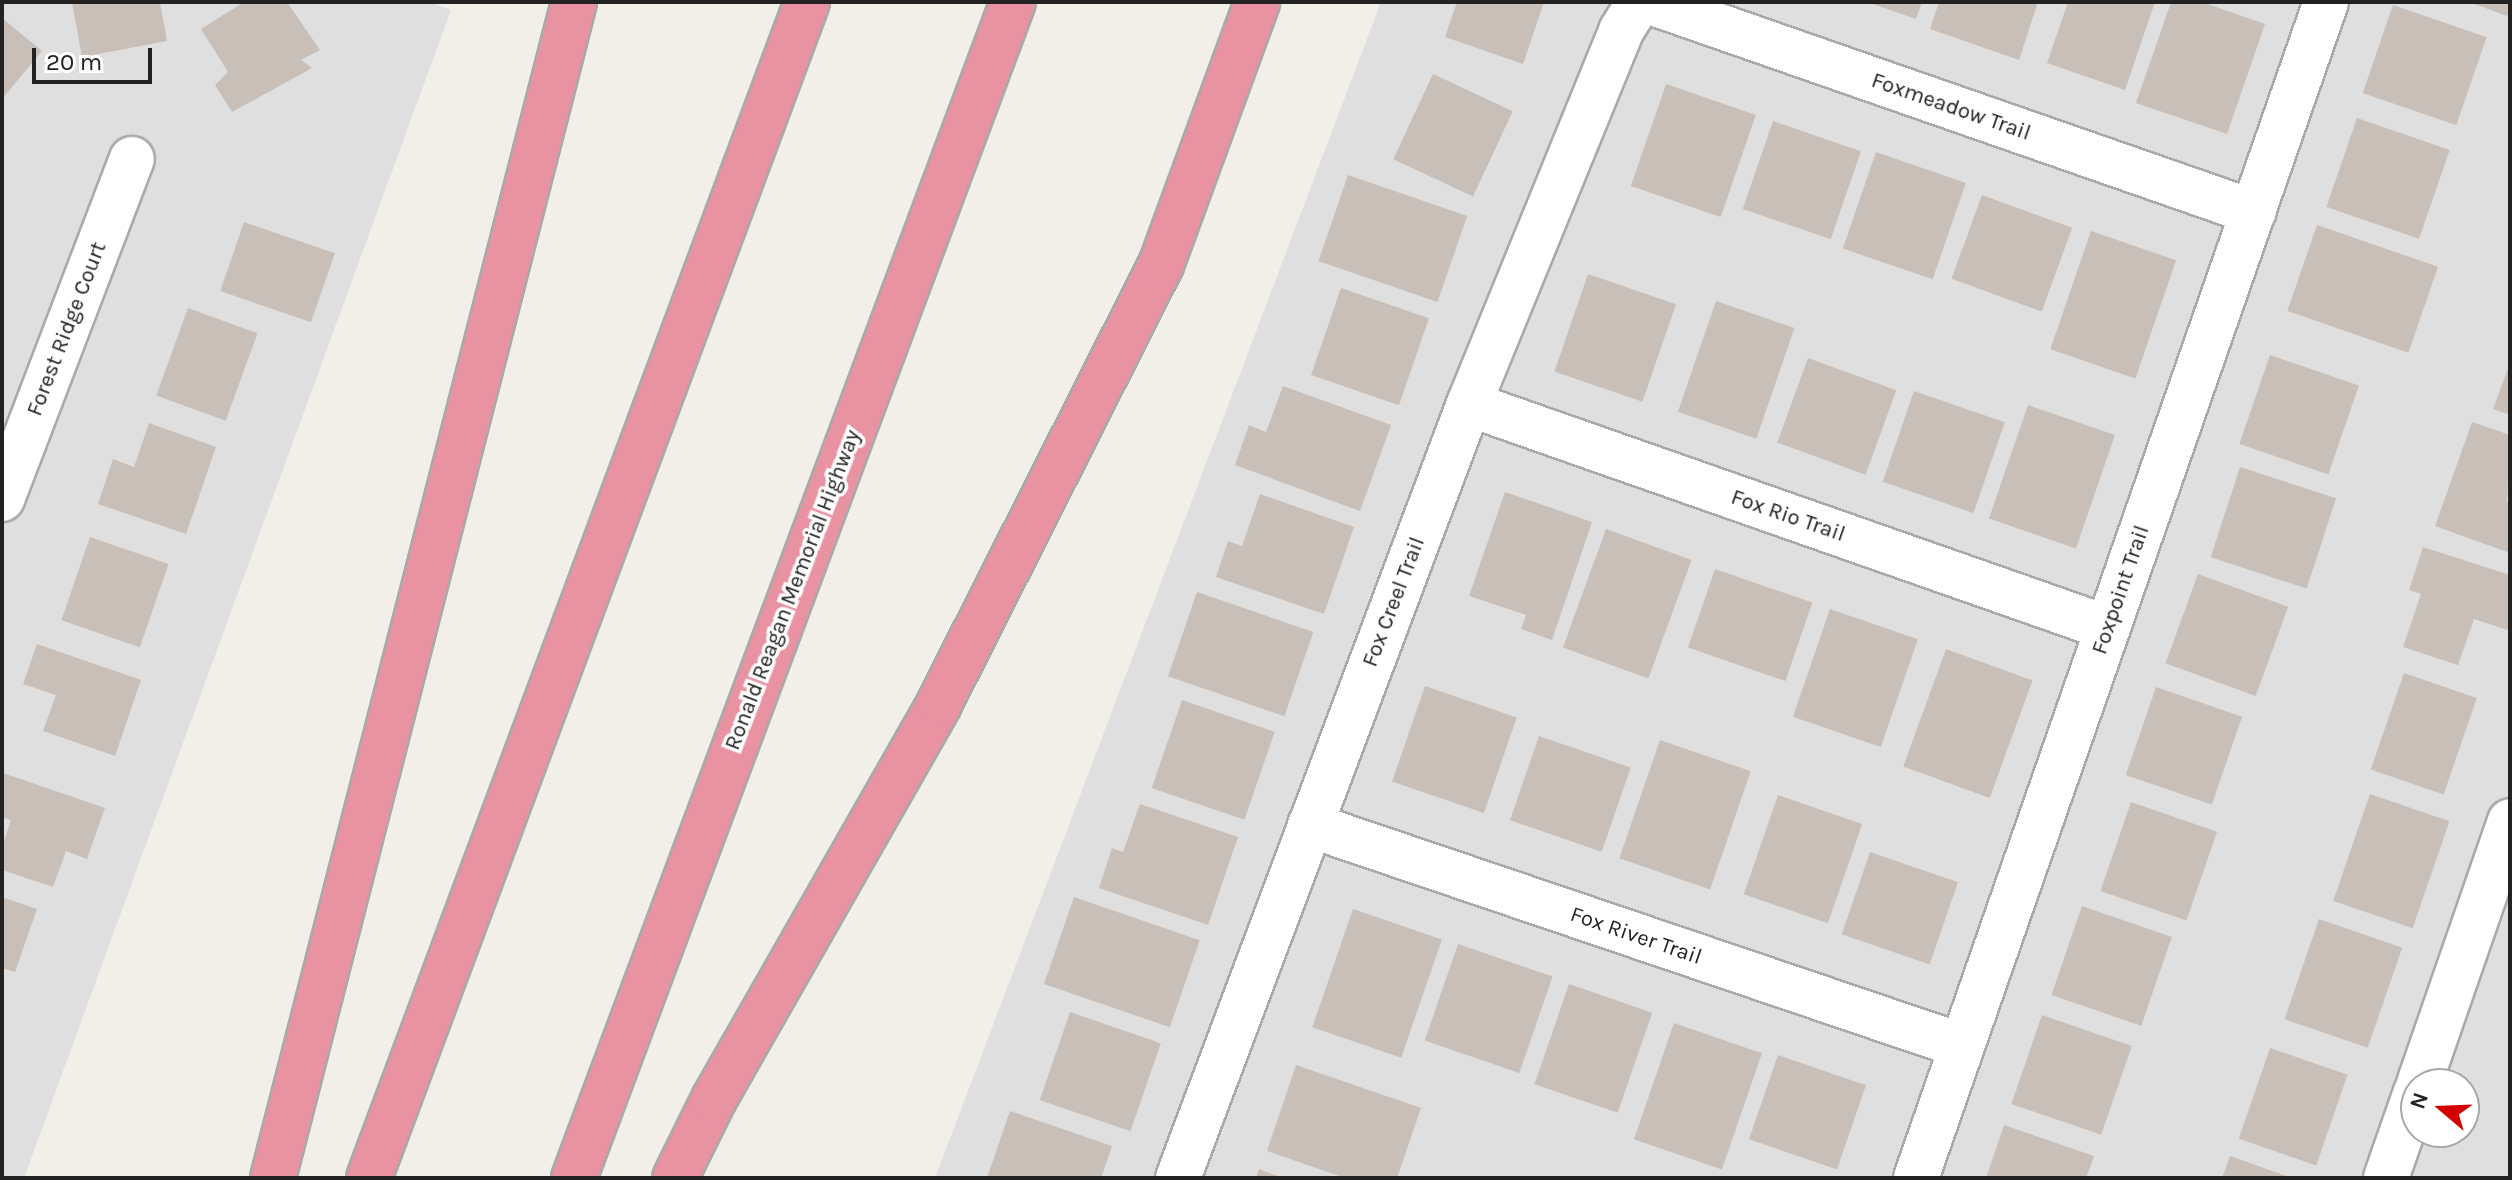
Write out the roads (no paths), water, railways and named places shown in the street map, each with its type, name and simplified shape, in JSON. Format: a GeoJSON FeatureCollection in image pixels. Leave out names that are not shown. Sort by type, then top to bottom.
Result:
{"type":"FeatureCollection","features":[{"type":"Feature","properties":{"kind":"highway"},"geometry":{"type":"LineString","coordinates":[[273,1178],[574,2]]}},
{"type":"Feature","properties":{"kind":"highway"},"geometry":{"type":"LineString","coordinates":[[369,1178],[807,2]]}},
{"type":"Feature","properties":{"kind":"highway","name":"Ronald Reagan Memorial Highway"},"geometry":{"type":"LineString","coordinates":[[574,1178],[1013,2]]}},
{"type":"Feature","properties":{"kind":"highway"},"geometry":{"type":"LineString","coordinates":[[675,1178],[722,1085],[939,704],[1161,265],[1257,2]]}},
{"type":"Feature","properties":{"kind":"street","name":"Foxpoint Trail"},"geometry":{"type":"LineString","coordinates":[[1916,1178],[2326,2]]}},
{"type":"Feature","properties":{"kind":"street","name":"Foxmeadow Trail"},"geometry":{"type":"LineString","coordinates":[[1637,12],[2253,212]]}},
{"type":"Feature","properties":{"kind":"street","name":"Fox Creel Trail"},"geometry":{"type":"LineString","coordinates":[[1178,1178],[1469,404],[1637,12]]}},
{"type":"Feature","properties":{"kind":"street","name":"Forest Ridge Court"},"geometry":{"type":"LineString","coordinates":[[5,481],[132,159]]}},
{"type":"Feature","properties":{"kind":"street","name":"Fox Rio Trail"},"geometry":{"type":"LineString","coordinates":[[1469,404],[2108,628]]}},
{"type":"Feature","properties":{"kind":"street"},"geometry":{"type":"LineString","coordinates":[[2425,1068],[2510,821]]}},
{"type":"Feature","properties":{"kind":"street","name":"Fox River Trail"},"geometry":{"type":"LineString","coordinates":[[1310,825],[1962,1046]]}},
{"type":"Feature","properties":{"kind":"street"},"geometry":{"type":"LineString","coordinates":[[2386,1178],[2400,1138]]}}]}
